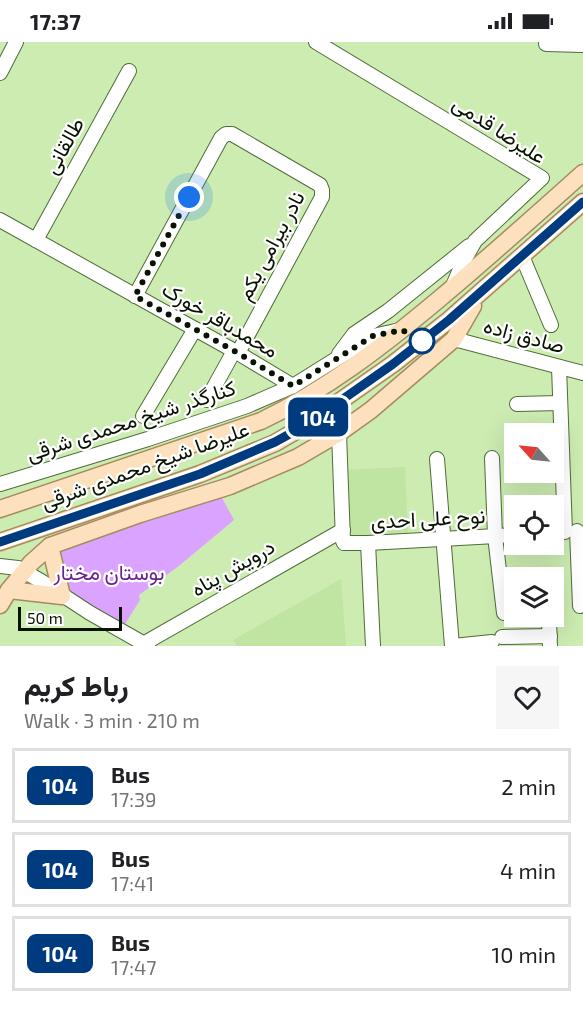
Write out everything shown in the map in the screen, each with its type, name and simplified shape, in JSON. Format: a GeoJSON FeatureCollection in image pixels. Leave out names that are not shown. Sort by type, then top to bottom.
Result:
{"type":"FeatureCollection","features":[{"type":"Feature","properties":{"kind":"main road","name":"علیرضا شیخ محمدی شرقی"},"geometry":{"type":"LineString","coordinates":[[0,509],[261,421],[296,394],[337,378],[402,330],[453,288],[583,173]]}},
{"type":"Feature","properties":{"kind":"main road","name":"علیرضا شیخ محمدی شرقی"},"geometry":{"type":"LineString","coordinates":[[0,542],[200,474],[275,442],[306,425],[393,364],[449,320],[583,202]]}},
{"type":"Feature","properties":{"kind":"main road"},"geometry":{"type":"LineString","coordinates":[[4,597],[32,563],[50,546],[140,514],[230,486],[298,457],[339,433],[371,410],[454,339],[481,292]]}},
{"type":"Feature","properties":{"kind":"main road"},"geometry":{"type":"LineString","coordinates":[[4,597],[62,596],[50,546]]}},
{"type":"Feature","properties":{"kind":"street"},"geometry":{"type":"LineString","coordinates":[[0,73],[16,42]]}},
{"type":"Feature","properties":{"kind":"street","name":"علیرضا قدمی"},"geometry":{"type":"LineString","coordinates":[[316,42],[542,178],[475,241],[463,262],[453,288]]}},
{"type":"Feature","properties":{"kind":"street"},"geometry":{"type":"LineString","coordinates":[[546,44],[583,45]]}},
{"type":"Feature","properties":{"kind":"street","name":"طالقانی"},"geometry":{"type":"LineString","coordinates":[[36,240],[129,71]]}},
{"type":"Feature","properties":{"kind":"street","name":"نادر بیرامی یکم"},"geometry":{"type":"LineString","coordinates":[[135,296],[221,138],[226,134],[232,134],[320,185],[322,197],[207,400]]}},
{"type":"Feature","properties":{"kind":"street"},"geometry":{"type":"LineString","coordinates":[[0,237],[4,222]]}},
{"type":"Feature","properties":{"kind":"street","name":"محمدباقر خورک"},"geometry":{"type":"LineString","coordinates":[[4,222],[236,352],[296,394]]}},
{"type":"Feature","properties":{"kind":"street"},"geometry":{"type":"LineString","coordinates":[[334,362],[354,334],[388,311],[475,241]]}},
{"type":"Feature","properties":{"kind":"street"},"geometry":{"type":"LineString","coordinates":[[522,256],[551,325]]}},
{"type":"Feature","properties":{"kind":"street"},"geometry":{"type":"LineString","coordinates":[[143,416],[195,329]]}},
{"type":"Feature","properties":{"kind":"street","name":"کنارگذر شیخ محمدی شرقی"},"geometry":{"type":"LineString","coordinates":[[0,484],[236,410],[270,397],[296,394],[334,362],[373,336],[402,330]]}},
{"type":"Feature","properties":{"kind":"street","name":"صادق زاده"},"geometry":{"type":"LineString","coordinates":[[454,339],[583,373]]}},
{"type":"Feature","properties":{"kind":"street"},"geometry":{"type":"LineString","coordinates":[[559,367],[561,423]]}},
{"type":"Feature","properties":{"kind":"street"},"geometry":{"type":"LineString","coordinates":[[517,404],[560,403]]}},
{"type":"Feature","properties":{"kind":"street"},"geometry":{"type":"LineString","coordinates":[[339,433],[344,536]]}},
{"type":"Feature","properties":{"kind":"street"},"geometry":{"type":"LineString","coordinates":[[492,458],[495,536],[504,613]]}},
{"type":"Feature","properties":{"kind":"street"},"geometry":{"type":"LineString","coordinates":[[437,459],[453,646],[497,640],[550,641]]}},
{"type":"Feature","properties":{"kind":"street"},"geometry":{"type":"LineString","coordinates":[[564,465],[580,606]]}},
{"type":"Feature","properties":{"kind":"street","name":"نوح علی احدی"},"geometry":{"type":"LineString","coordinates":[[344,536],[368,543],[504,536]]}},
{"type":"Feature","properties":{"kind":"street","name":"درویش پناه"},"geometry":{"type":"LineString","coordinates":[[145,645],[344,536]]}},
{"type":"Feature","properties":{"kind":"street"},"geometry":{"type":"LineString","coordinates":[[368,543],[373,646]]}},
{"type":"Feature","properties":{"kind":"street"},"geometry":{"type":"LineString","coordinates":[[0,566],[18,568],[145,645]]}},
{"type":"Feature","properties":{"kind":"shaded area"},"geometry":{"type":"Polygon","coordinates":[[[405,467],[408,537],[348,541],[345,470],[405,467]]]}},
{"type":"Feature","properties":{"kind":"shaded area"},"geometry":{"type":"Polygon","coordinates":[[[341,579],[346,646],[237,646],[233,640],[341,579]]]}},
{"type":"Feature","properties":{"kind":"green space","name":"بوستان مختار"},"geometry":{"type":"Polygon","coordinates":[[[222,498],[234,520],[180,565],[139,595],[140,600],[125,624],[67,592],[57,555],[70,547],[141,521],[222,498]]]}},
{"type":"Feature","properties":{"kind":"bus line","name":"104"},"geometry":{"type":"LineString","coordinates":[[0,542],[200,474],[275,442],[306,425],[393,364],[449,320],[583,202]]}},
{"type":"Feature","properties":{"kind":"route"},"geometry":{"type":"LineString","coordinates":[[189,197],[135,296],[293,386],[373,336],[402,330],[422,341]]}}]}
